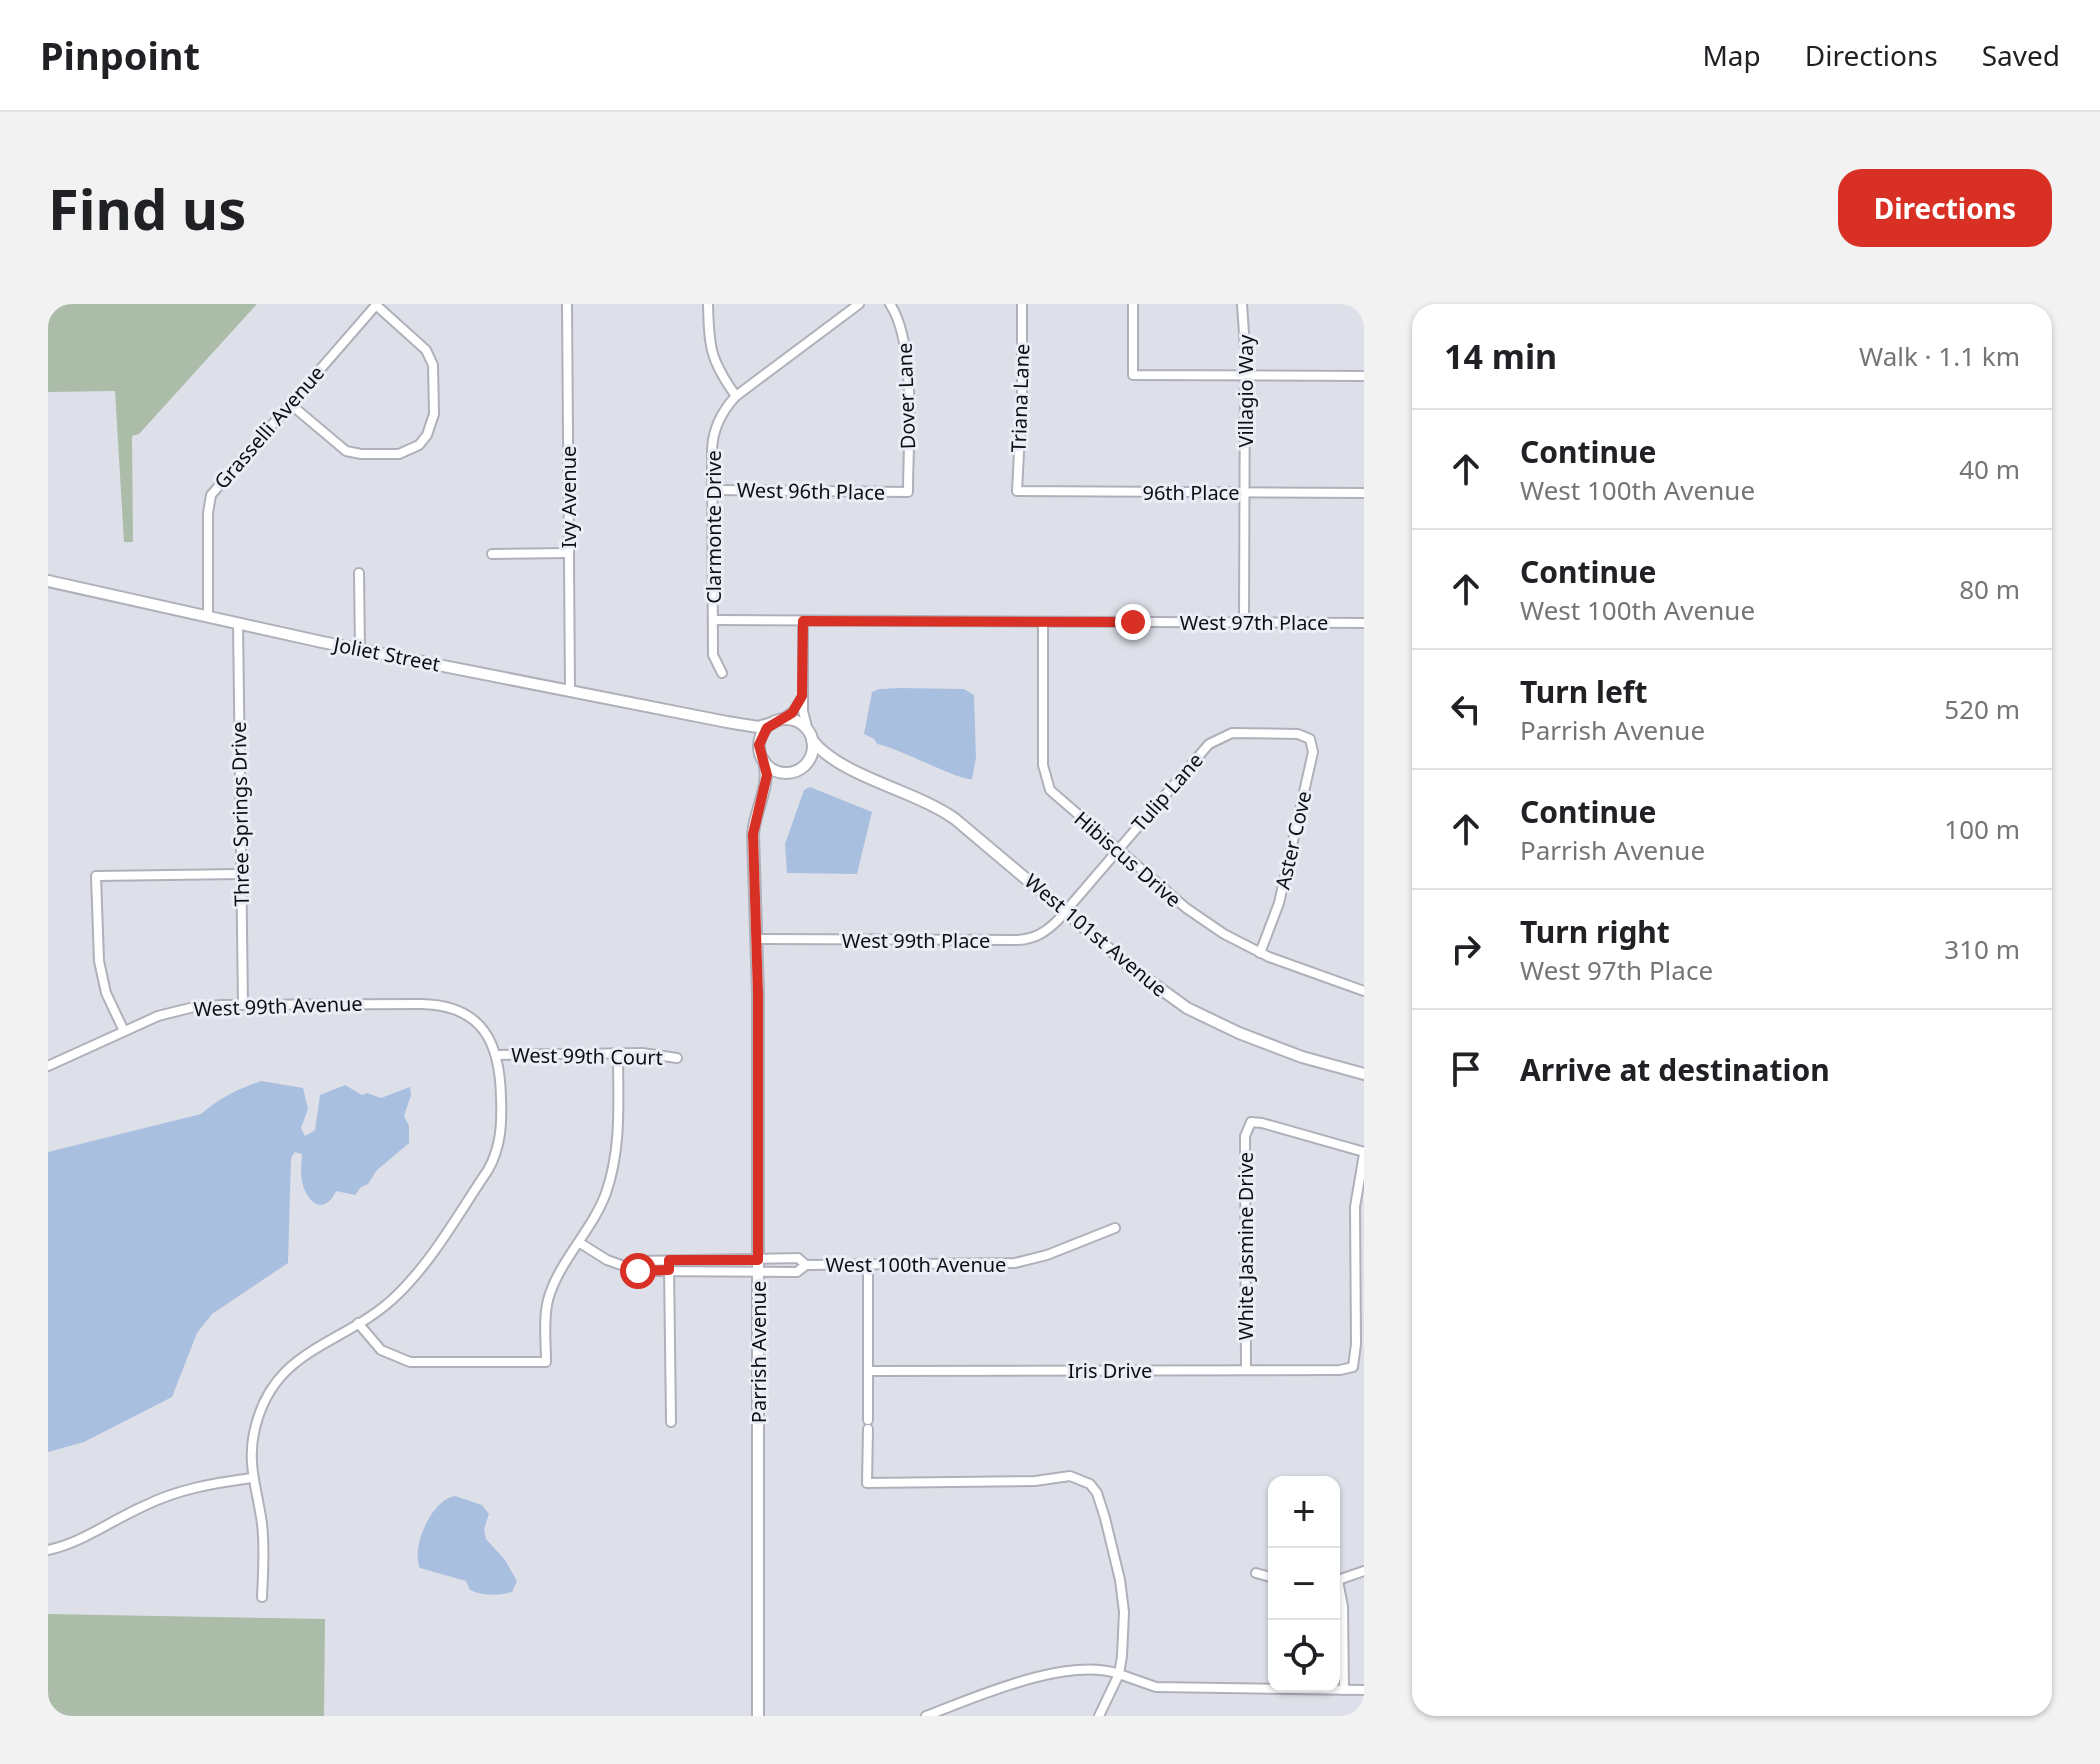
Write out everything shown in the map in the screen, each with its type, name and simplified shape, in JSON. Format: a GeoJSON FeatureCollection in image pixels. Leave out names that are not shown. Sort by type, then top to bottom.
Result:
{"type":"FeatureCollection","features":[{"type":"Feature","properties":{"kind":"street"},"geometry":{"type":"LineString","coordinates":[[289,403],[346,451],[399,454],[419,445],[427,435],[434,414],[433,365],[426,350],[377,304]]}},
{"type":"Feature","properties":{"kind":"street","name":"Grasselli Avenue"},"geometry":{"type":"LineString","coordinates":[[208,616],[208,513],[211,495],[377,304]]}},
{"type":"Feature","properties":{"kind":"street","name":"Ivy Avenue"},"geometry":{"type":"LineString","coordinates":[[567,304],[570,690]]}},
{"type":"Feature","properties":{"kind":"street"},"geometry":{"type":"LineString","coordinates":[[708,304],[711,354],[736,396]]}},
{"type":"Feature","properties":{"kind":"street","name":"Clarmonte Drive"},"geometry":{"type":"LineString","coordinates":[[722,673],[714,660],[714,434],[723,411],[736,396],[859,304]]}},
{"type":"Feature","properties":{"kind":"street","name":"Dover Lane"},"geometry":{"type":"LineString","coordinates":[[890,304],[901,325],[906,351],[908,492]]}},
{"type":"Feature","properties":{"kind":"street","name":"Triana Lane"},"geometry":{"type":"LineString","coordinates":[[1017,491],[1022,395],[1022,304]]}},
{"type":"Feature","properties":{"kind":"street"},"geometry":{"type":"LineString","coordinates":[[1133,304],[1133,375],[1364,376]]}},
{"type":"Feature","properties":{"kind":"street","name":"Villagio Way"},"geometry":{"type":"LineString","coordinates":[[1242,304],[1245,375],[1244,622]]}},
{"type":"Feature","properties":{"kind":"street","name":"West 96th Place"},"geometry":{"type":"LineString","coordinates":[[713,490],[908,492]]}},
{"type":"Feature","properties":{"kind":"street","name":"96th Place"},"geometry":{"type":"LineString","coordinates":[[1017,491],[1364,493]]}},
{"type":"Feature","properties":{"kind":"street"},"geometry":{"type":"LineString","coordinates":[[492,554],[569,553]]}},
{"type":"Feature","properties":{"kind":"street"},"geometry":{"type":"LineString","coordinates":[[359,573],[360,649]]}},
{"type":"Feature","properties":{"kind":"street","name":"Joliet Street"},"geometry":{"type":"LineString","coordinates":[[48,581],[360,649],[727,722],[758,727],[776,722]]}},
{"type":"Feature","properties":{"kind":"street","name":"West 97th Place"},"geometry":{"type":"LineString","coordinates":[[713,620],[1364,623]]}},
{"type":"Feature","properties":{"kind":"street"},"geometry":{"type":"LineString","coordinates":[[762,797],[775,780],[803,767],[811,757],[810,735],[803,716],[803,621]]}},
{"type":"Feature","properties":{"kind":"street","name":"Hibiscus Drive"},"geometry":{"type":"LineString","coordinates":[[1043,622],[1043,765],[1045,778],[1059,800],[1198,918],[1260,953],[1364,991]]}},
{"type":"Feature","properties":{"kind":"street","name":"Three Springs Drive"},"geometry":{"type":"LineString","coordinates":[[238,623],[243,1005]]}},
{"type":"Feature","properties":{"kind":"street"},"geometry":{"type":"LineString","coordinates":[[760,749],[761,736],[795,711],[802,696]]}},
{"type":"Feature","properties":{"kind":"street","name":"Joliet Street"},"geometry":{"type":"LineString","coordinates":[[727,722],[751,734],[760,749]]}},
{"type":"Feature","properties":{"kind":"street"},"geometry":{"type":"LineString","coordinates":[[776,722],[798,722],[810,735]]}},
{"type":"Feature","properties":{"kind":"street","name":"Tulip Lane"},"geometry":{"type":"LineString","coordinates":[[1066,911],[1215,740],[1232,733],[1298,734]]}},
{"type":"Feature","properties":{"kind":"street","name":"Aster Cove"},"geometry":{"type":"LineString","coordinates":[[1260,953],[1279,903],[1313,752],[1310,739],[1298,734]]}},
{"type":"Feature","properties":{"kind":"street","name":"West 101st Avenue"},"geometry":{"type":"LineString","coordinates":[[810,735],[820,750],[844,765],[947,813],[1155,987],[1187,1008],[1239,1033],[1302,1057],[1364,1074]]}},
{"type":"Feature","properties":{"kind":"street","name":"Parrish Avenue"},"geometry":{"type":"LineString","coordinates":[[758,1716],[757,939],[753,834],[767,775],[760,749]]}},
{"type":"Feature","properties":{"kind":"street","name":"West 101st Avenue"},"geometry":{"type":"LineString","coordinates":[[803,767],[820,760],[844,765]]}},
{"type":"Feature","properties":{"kind":"street"},"geometry":{"type":"LineString","coordinates":[[764,761],[778,772],[791,773]]}},
{"type":"Feature","properties":{"kind":"street"},"geometry":{"type":"LineString","coordinates":[[124,1031],[106,993],[101,969],[97,943],[96,876],[241,874]]}},
{"type":"Feature","properties":{"kind":"street","name":"West 99th Place"},"geometry":{"type":"LineString","coordinates":[[757,939],[1024,940],[1045,932],[1066,911]]}},
{"type":"Feature","properties":{"kind":"street","name":"West 99th Avenue"},"geometry":{"type":"LineString","coordinates":[[48,1066],[149,1020],[184,1009],[243,1005],[447,1006],[479,1025],[498,1055]]}},
{"type":"Feature","properties":{"kind":"street"},"geometry":{"type":"LineString","coordinates":[[358,1323],[381,1350],[410,1362],[546,1362],[548,1301],[558,1276],[602,1202],[615,1161],[618,1053]]}},
{"type":"Feature","properties":{"kind":"street","name":"West 99th Court"},"geometry":{"type":"LineString","coordinates":[[498,1055],[651,1053],[677,1058]]}},
{"type":"Feature","properties":{"kind":"street"},"geometry":{"type":"LineString","coordinates":[[262,1597],[262,1528],[252,1478],[253,1435],[263,1405],[273,1386],[303,1355],[392,1300],[413,1277],[493,1161],[501,1129],[498,1055]]}},
{"type":"Feature","properties":{"kind":"street","name":"White Jasmine Drive"},"geometry":{"type":"LineString","coordinates":[[1246,1370],[1245,1136],[1251,1122],[1364,1153]]}},
{"type":"Feature","properties":{"kind":"street","name":"Iris Drive"},"geometry":{"type":"LineString","coordinates":[[868,1371],[1340,1370],[1353,1367],[1356,1344],[1355,1207],[1364,1153]]}},
{"type":"Feature","properties":{"kind":"street","name":"West 100th Avenue"},"geometry":{"type":"LineString","coordinates":[[758,1265],[797,1272],[806,1265],[1015,1263],[1047,1255],[1115,1228]]}},
{"type":"Feature","properties":{"kind":"street","name":"West 100th Avenue"},"geometry":{"type":"LineString","coordinates":[[580,1243],[607,1260],[626,1265],[637,1261],[669,1265],[758,1265],[798,1258],[806,1265]]}},
{"type":"Feature","properties":{"kind":"street"},"geometry":{"type":"LineString","coordinates":[[669,1265],[671,1422]]}},
{"type":"Feature","properties":{"kind":"street"},"geometry":{"type":"LineString","coordinates":[[868,1265],[867,1483],[1035,1481],[1070,1476],[1090,1484],[1097,1493],[1105,1518],[1120,1580],[1124,1612],[1119,1674],[1099,1716]]}},
{"type":"Feature","properties":{"kind":"street"},"geometry":{"type":"LineString","coordinates":[[48,1550],[68,1544],[168,1495],[200,1486],[252,1478]]}},
{"type":"Feature","properties":{"kind":"street"},"geometry":{"type":"LineString","coordinates":[[1340,1579],[1364,1571]]}},
{"type":"Feature","properties":{"kind":"street"},"geometry":{"type":"LineString","coordinates":[[1256,1573],[1268,1576]]}},
{"type":"Feature","properties":{"kind":"street"},"geometry":{"type":"LineString","coordinates":[[1340,1595],[1343,1607],[1344,1690]]}},
{"type":"Feature","properties":{"kind":"street"},"geometry":{"type":"LineString","coordinates":[[926,1716],[1012,1684],[1069,1672],[1105,1669],[1156,1687],[1364,1690]]}},
{"type":"Feature","properties":{"kind":"green space"},"geometry":{"type":"Polygon","coordinates":[[[48,304],[257,304],[139,434],[132,436],[133,542],[124,542],[115,391],[48,392],[48,304]]]}},
{"type":"Feature","properties":{"kind":"green space"},"geometry":{"type":"Polygon","coordinates":[[[48,1614],[325,1619],[324,1716],[48,1716],[48,1614]]]}},
{"type":"Feature","properties":{"kind":"water"},"geometry":{"type":"Polygon","coordinates":[[[901,688],[964,689],[974,695],[976,758],[972,779],[877,744],[864,734],[872,692],[901,688]]]}},
{"type":"Feature","properties":{"kind":"water"},"geometry":{"type":"Polygon","coordinates":[[[810,787],[872,812],[857,874],[787,873],[785,844],[804,790],[810,787]]]}},
{"type":"Feature","properties":{"kind":"water"},"geometry":{"type":"Polygon","coordinates":[[[261,1081],[303,1088],[308,1109],[301,1128],[305,1136],[315,1130],[320,1095],[345,1085],[362,1095],[367,1093],[381,1098],[410,1087],[411,1095],[404,1116],[409,1126],[409,1143],[377,1170],[368,1184],[355,1195],[336,1191],[331,1199],[321,1205],[311,1200],[304,1189],[302,1154],[295,1152],[291,1158],[288,1263],[212,1314],[197,1333],[172,1397],[84,1442],[48,1452],[48,1152],[201,1114],[229,1094],[261,1081]]]}},
{"type":"Feature","properties":{"kind":"water"},"geometry":{"type":"Polygon","coordinates":[[[455,1496],[482,1505],[489,1514],[484,1529],[486,1539],[505,1560],[517,1581],[512,1592],[496,1595],[480,1593],[470,1590],[466,1581],[420,1568],[418,1549],[425,1526],[438,1506],[455,1496]]]}},
{"type":"Feature","properties":{"kind":"route"},"geometry":{"type":"LineString","coordinates":[[638,1271],[669,1270],[669,1260],[758,1260],[758,995],[753,834],[767,775],[759,745],[767,728],[792,713],[802,696],[803,621],[1133,622]]}}]}
